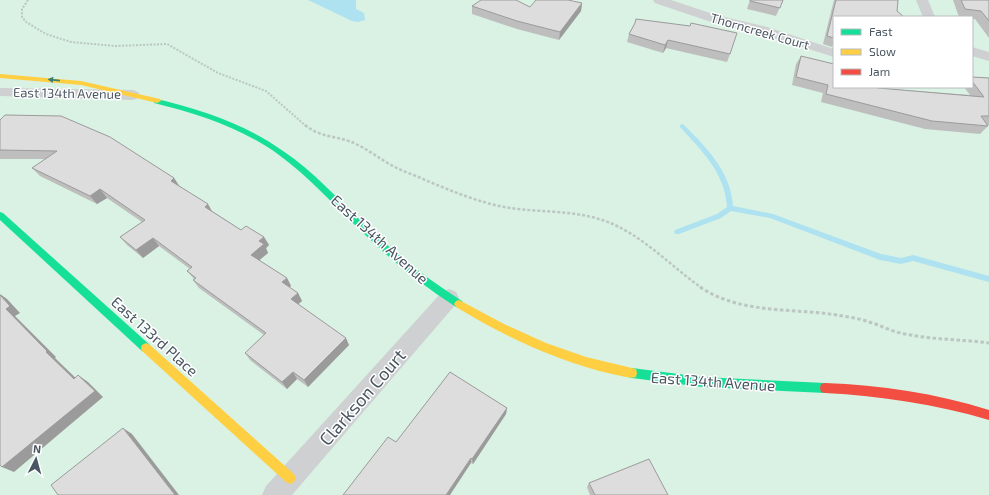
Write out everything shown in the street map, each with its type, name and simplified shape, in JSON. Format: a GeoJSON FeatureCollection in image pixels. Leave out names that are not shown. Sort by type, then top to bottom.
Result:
{"type":"FeatureCollection","features":[{"type":"Feature","properties":{"kind":"street","name":"Thorncreek Court"},"geometry":{"type":"LineString","coordinates":[[659,0],[712,18],[762,30],[833,53]]}},
{"type":"Feature","properties":{"kind":"street","name":"Thorncreek Court"},"geometry":{"type":"LineString","coordinates":[[685,9],[695,0]]}},
{"type":"Feature","properties":{"kind":"street"},"geometry":{"type":"LineString","coordinates":[[922,0],[929,16]]}},
{"type":"Feature","properties":{"kind":"street"},"geometry":{"type":"LineString","coordinates":[[973,51],[989,57]]}},
{"type":"Feature","properties":{"kind":"street","name":"East 134th Avenue"},"geometry":{"type":"LineString","coordinates":[[0,76],[94,85],[195,110],[224,121],[268,144],[287,158],[338,202],[389,251],[415,273],[449,298],[486,320],[539,345],[578,360],[612,369],[679,381],[876,391],[914,395],[949,403],[989,415]]}},
{"type":"Feature","properties":{"kind":"street","name":"East 134th Avenue"},"geometry":{"type":"LineString","coordinates":[[0,92],[133,95]]}},
{"type":"Feature","properties":{"kind":"street","name":"East 133rd Place"},"geometry":{"type":"LineString","coordinates":[[0,215],[290,478]]}},
{"type":"Feature","properties":{"kind":"street","name":"Clarkson Court"},"geometry":{"type":"LineString","coordinates":[[275,495],[449,298]]}},
{"type":"Feature","properties":{"kind":"path"},"geometry":{"type":"LineString","coordinates":[[28,0],[22,9],[22,17],[26,22],[46,34],[72,42],[88,44],[115,46],[167,44],[218,73],[266,91],[310,130],[327,137],[348,140],[368,149],[395,167],[456,192],[491,204],[519,210],[581,215],[602,220],[629,234],[683,276],[705,290],[729,301],[763,309],[836,315],[868,321],[907,334],[989,343]]}},
{"type":"Feature","properties":{"kind":"green space"},"geometry":{"type":"Polygon","coordinates":[[[0,0],[989,0],[989,495],[0,495],[0,0]]]}},
{"type":"Feature","properties":{"kind":"water"},"geometry":{"type":"Polygon","coordinates":[[[308,0],[356,0],[356,9],[364,13],[365,20],[358,22],[352,21],[308,0]]]}},
{"type":"Feature","properties":{"kind":"building"},"geometry":{"type":"Polygon","coordinates":[[[481,0],[516,0],[530,7],[536,0],[568,0],[582,3],[560,32],[517,21],[472,6],[481,0]]]}},
{"type":"Feature","properties":{"kind":"building"},"geometry":{"type":"Polygon","coordinates":[[[750,0],[783,0],[780,8],[750,0]]]}},
{"type":"Feature","properties":{"kind":"building"},"geometry":{"type":"Polygon","coordinates":[[[836,0],[898,0],[897,11],[903,16],[833,16],[833,38],[827,36],[836,0]]]}},
{"type":"Feature","properties":{"kind":"building"},"geometry":{"type":"Polygon","coordinates":[[[961,0],[989,0],[989,21],[981,11],[965,9],[961,0]]]}},
{"type":"Feature","properties":{"kind":"building"},"geometry":{"type":"Polygon","coordinates":[[[636,19],[690,26],[691,23],[737,33],[730,54],[668,40],[665,45],[629,34],[636,19]]]}},
{"type":"Feature","properties":{"kind":"building"},"geometry":{"type":"Polygon","coordinates":[[[801,56],[833,64],[833,88],[878,88],[984,97],[973,82],[973,77],[989,78],[989,116],[981,116],[988,126],[932,121],[826,94],[828,85],[796,77],[801,56]]]}},
{"type":"Feature","properties":{"kind":"building"},"geometry":{"type":"Polygon","coordinates":[[[5,115],[61,116],[110,137],[174,178],[171,181],[208,204],[205,207],[241,230],[246,226],[264,237],[259,241],[264,244],[251,255],[287,278],[282,282],[298,293],[291,299],[346,338],[304,380],[293,372],[282,382],[245,353],[266,333],[193,280],[196,278],[187,271],[192,267],[153,238],[136,250],[120,237],[145,220],[100,189],[90,196],[32,168],[57,151],[0,150],[0,120],[5,115]]]}},
{"type":"Feature","properties":{"kind":"building"},"geometry":{"type":"Polygon","coordinates":[[[0,295],[10,306],[6,309],[47,351],[46,352],[74,379],[78,375],[95,391],[2,467],[0,465],[0,295]]]}},
{"type":"Feature","properties":{"kind":"building"},"geometry":{"type":"Polygon","coordinates":[[[450,372],[507,408],[446,495],[343,495],[388,437],[396,442],[450,372]]]}},
{"type":"Feature","properties":{"kind":"building"},"geometry":{"type":"Polygon","coordinates":[[[123,428],[175,495],[58,495],[51,485],[123,428]]]}},
{"type":"Feature","properties":{"kind":"building"},"geometry":{"type":"Polygon","coordinates":[[[649,459],[668,495],[595,495],[589,483],[649,459]]]}},
{"type":"Feature","properties":{"kind":"waterway"},"geometry":{"type":"LineString","coordinates":[[682,126],[715,163],[726,185],[730,208]]}},
{"type":"Feature","properties":{"kind":"waterway"},"geometry":{"type":"LineString","coordinates":[[677,232],[719,216],[730,208]]}},
{"type":"Feature","properties":{"kind":"waterway"},"geometry":{"type":"LineString","coordinates":[[730,208],[771,216],[880,257],[901,261],[913,258],[989,279]]}},
{"type":"Feature","properties":{"kind":"traffic: fast"},"geometry":{"type":"LineString","coordinates":[[157,101],[215,118],[243,130],[281,153],[316,182],[371,236],[395,257],[420,277],[459,304]]}},
{"type":"Feature","properties":{"kind":"traffic: fast"},"geometry":{"type":"LineString","coordinates":[[0,215],[146,348]]}},
{"type":"Feature","properties":{"kind":"traffic: fast"},"geometry":{"type":"LineString","coordinates":[[632,373],[702,382],[825,388]]}},
{"type":"Feature","properties":{"kind":"traffic: slow"},"geometry":{"type":"LineString","coordinates":[[0,76],[81,83],[157,101]]}},
{"type":"Feature","properties":{"kind":"traffic: slow"},"geometry":{"type":"LineString","coordinates":[[459,304],[500,327],[564,355],[632,373]]}},
{"type":"Feature","properties":{"kind":"traffic: slow"},"geometry":{"type":"LineString","coordinates":[[146,348],[290,478]]}},
{"type":"Feature","properties":{"kind":"traffic: jam"},"geometry":{"type":"LineString","coordinates":[[825,388],[888,393],[928,399],[949,403],[989,415]]}}]}
